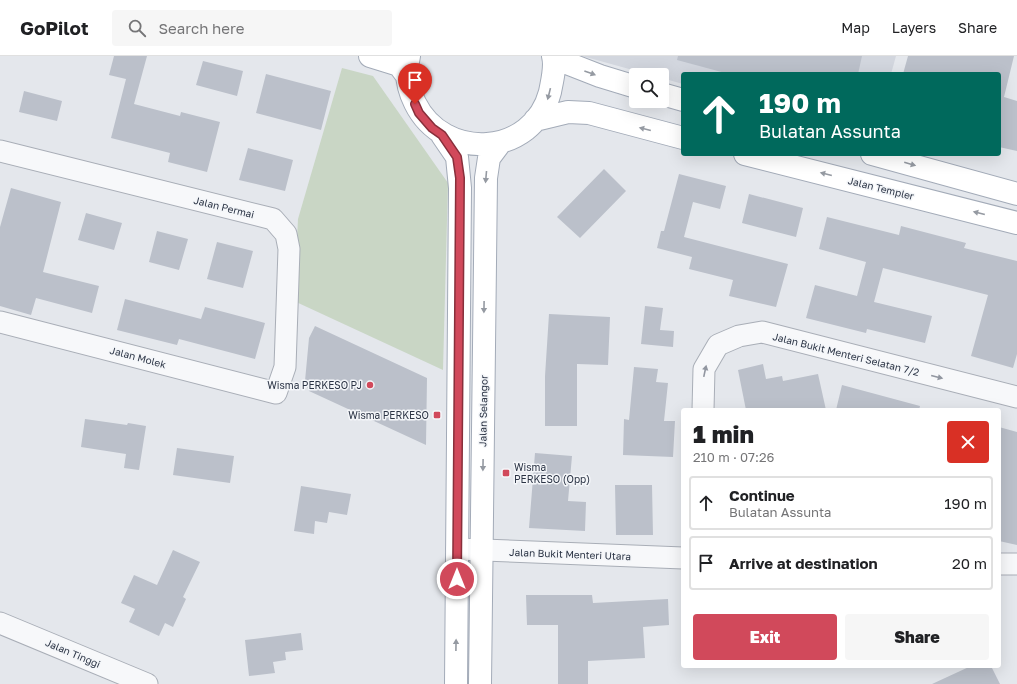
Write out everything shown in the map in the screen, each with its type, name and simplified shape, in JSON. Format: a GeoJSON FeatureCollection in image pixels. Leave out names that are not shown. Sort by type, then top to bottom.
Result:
{"type":"FeatureCollection","features":[{"type":"Feature","properties":{"kind":"main road"},"geometry":{"type":"LineString","coordinates":[[370,56],[399,65],[408,66],[411,95],[419,113],[432,128],[442,135],[461,143],[481,145],[501,142],[520,134],[535,120],[547,102],[553,80],[553,57],[600,76],[629,84]]}},
{"type":"Feature","properties":{"kind":"main road"},"geometry":{"type":"LineString","coordinates":[[669,96],[681,99]]}},
{"type":"Feature","properties":{"kind":"main road"},"geometry":{"type":"LineString","coordinates":[[535,120],[568,112],[589,113],[681,137]]}},
{"type":"Feature","properties":{"kind":"main road"},"geometry":{"type":"LineString","coordinates":[[442,135],[457,157],[460,188],[456,684]]}},
{"type":"Feature","properties":{"kind":"main road","name":"Jalan Selangor"},"geometry":{"type":"LineString","coordinates":[[480,684],[486,178],[489,158],[501,142]]}},
{"type":"Feature","properties":{"kind":"main road","name":"Jalan Templer"},"geometry":{"type":"LineString","coordinates":[[753,156],[1017,223]]}},
{"type":"Feature","properties":{"kind":"main road"},"geometry":{"type":"LineString","coordinates":[[879,156],[1017,194]]}},
{"type":"Feature","properties":{"kind":"street","name":"Jalan Permai"},"geometry":{"type":"LineString","coordinates":[[0,151],[276,221],[286,234],[289,249],[285,366],[276,393]]}},
{"type":"Feature","properties":{"kind":"street","name":"Jalan Molek"},"geometry":{"type":"LineString","coordinates":[[0,322],[276,393]]}},
{"type":"Feature","properties":{"kind":"street","name":"Jalan Bukit Menteri Selatan 7/2"},"geometry":{"type":"LineString","coordinates":[[703,408],[704,369],[718,346],[739,336],[762,332],[1017,397]]}},
{"type":"Feature","properties":{"kind":"street","name":"Jalan Bukit Menteri Utara"},"geometry":{"type":"LineString","coordinates":[[457,549],[681,558]]}},
{"type":"Feature","properties":{"kind":"street"},"geometry":{"type":"LineString","coordinates":[[1001,564],[1017,564]]}},
{"type":"Feature","properties":{"kind":"street","name":"Jalan Tinggi"},"geometry":{"type":"LineString","coordinates":[[0,622],[147,684]]}},
{"type":"Feature","properties":{"kind":"shaded area"},"geometry":{"type":"Polygon","coordinates":[[[582,56],[896,56],[892,72],[681,72],[681,83],[669,80],[669,68],[629,69],[582,56]]]}},
{"type":"Feature","properties":{"kind":"green space"},"geometry":{"type":"Polygon","coordinates":[[[342,68],[373,76],[448,183],[443,370],[294,301],[298,219],[342,68]]]}},
{"type":"Feature","properties":{"kind":"building"},"geometry":{"type":"Polygon","coordinates":[[[114,56],[147,56],[134,104],[180,116],[181,112],[220,122],[207,172],[168,162],[170,153],[111,138],[126,79],[109,75],[114,56]]]}},
{"type":"Feature","properties":{"kind":"building"},"geometry":{"type":"Polygon","coordinates":[[[678,56],[862,56],[858,72],[722,72],[677,60],[678,56]]]}},
{"type":"Feature","properties":{"kind":"building"},"geometry":{"type":"Polygon","coordinates":[[[908,56],[1014,56],[1004,97],[1017,101],[1017,151],[1001,147],[1001,72],[904,72],[908,56]]]}},
{"type":"Feature","properties":{"kind":"building"},"geometry":{"type":"Polygon","coordinates":[[[203,61],[243,71],[237,96],[196,85],[203,61]]]}},
{"type":"Feature","properties":{"kind":"building"},"geometry":{"type":"Polygon","coordinates":[[[266,74],[331,91],[321,130],[256,113],[266,74]]]}},
{"type":"Feature","properties":{"kind":"building"},"geometry":{"type":"Polygon","coordinates":[[[24,91],[62,101],[57,121],[19,112],[24,91]]]}},
{"type":"Feature","properties":{"kind":"building"},"geometry":{"type":"Polygon","coordinates":[[[248,148],[293,160],[285,191],[239,180],[248,148]]]}},
{"type":"Feature","properties":{"kind":"building"},"geometry":{"type":"Polygon","coordinates":[[[604,169],[626,191],[580,238],[557,217],[604,169]]]}},
{"type":"Feature","properties":{"kind":"building"},"geometry":{"type":"Polygon","coordinates":[[[679,174],[726,186],[720,209],[693,202],[684,237],[788,264],[776,307],[729,296],[733,280],[689,269],[692,257],[657,248],[661,231],[664,231],[679,174]]]}},
{"type":"Feature","properties":{"kind":"building"},"geometry":{"type":"Polygon","coordinates":[[[11,188],[61,202],[43,272],[99,286],[92,313],[36,298],[31,315],[0,306],[0,227],[11,188]]]}},
{"type":"Feature","properties":{"kind":"building"},"geometry":{"type":"Polygon","coordinates":[[[749,194],[803,208],[796,237],[742,223],[749,194]]]}},
{"type":"Feature","properties":{"kind":"building"},"geometry":{"type":"Polygon","coordinates":[[[86,213],[122,223],[114,250],[78,240],[86,213]]]}},
{"type":"Feature","properties":{"kind":"building"},"geometry":{"type":"Polygon","coordinates":[[[827,217],[899,235],[901,226],[966,243],[964,248],[1017,261],[1017,354],[1013,368],[971,356],[988,295],[883,268],[874,302],[932,316],[925,343],[867,329],[866,333],[806,318],[815,285],[857,296],[866,262],[819,249],[827,217]]]}},
{"type":"Feature","properties":{"kind":"building"},"geometry":{"type":"Polygon","coordinates":[[[157,231],[188,239],[179,270],[149,262],[157,231]]]}},
{"type":"Feature","properties":{"kind":"building"},"geometry":{"type":"Polygon","coordinates":[[[217,242],[253,251],[243,288],[207,279],[217,242]]]}},
{"type":"Feature","properties":{"kind":"building"},"geometry":{"type":"Polygon","coordinates":[[[125,299],[201,319],[205,307],[265,323],[255,359],[179,339],[177,345],[117,330],[125,299]]]}},
{"type":"Feature","properties":{"kind":"building"},"geometry":{"type":"Polygon","coordinates":[[[645,306],[663,308],[660,330],[674,331],[673,347],[641,344],[645,306]]]}},
{"type":"Feature","properties":{"kind":"building"},"geometry":{"type":"Polygon","coordinates":[[[549,314],[610,317],[608,365],[577,364],[577,426],[545,426],[545,376],[549,314]]]}},
{"type":"Feature","properties":{"kind":"building"},"geometry":{"type":"Polygon","coordinates":[[[315,326],[427,378],[426,445],[309,391],[305,381],[309,338],[315,326]]]}},
{"type":"Feature","properties":{"kind":"building"},"geometry":{"type":"Polygon","coordinates":[[[763,364],[766,379],[782,376],[783,381],[818,374],[826,408],[746,408],[738,370],[763,364]]]}},
{"type":"Feature","properties":{"kind":"building"},"geometry":{"type":"Polygon","coordinates":[[[634,367],[658,369],[656,382],[668,383],[664,421],[675,421],[673,457],[623,455],[624,419],[629,420],[634,367]]]}},
{"type":"Feature","properties":{"kind":"building"},"geometry":{"type":"Polygon","coordinates":[[[842,385],[920,406],[920,408],[836,408],[842,385]]]}},
{"type":"Feature","properties":{"kind":"building"},"geometry":{"type":"Polygon","coordinates":[[[85,419],[146,426],[139,470],[124,468],[126,454],[81,447],[85,419]]]}},
{"type":"Feature","properties":{"kind":"building"},"geometry":{"type":"Polygon","coordinates":[[[1001,428],[1017,432],[1017,545],[1001,541],[1001,428]]]}},
{"type":"Feature","properties":{"kind":"building"},"geometry":{"type":"Polygon","coordinates":[[[177,448],[234,456],[230,483],[173,475],[177,448]]]}},
{"type":"Feature","properties":{"kind":"building"},"geometry":{"type":"Polygon","coordinates":[[[535,453],[572,456],[568,501],[586,502],[585,531],[529,528],[535,453]]]}},
{"type":"Feature","properties":{"kind":"building"},"geometry":{"type":"Polygon","coordinates":[[[615,485],[652,485],[653,535],[616,535],[615,485]]]}},
{"type":"Feature","properties":{"kind":"building"},"geometry":{"type":"Polygon","coordinates":[[[301,486],[351,494],[347,515],[329,512],[327,523],[315,521],[314,534],[294,531],[301,486]]]}},
{"type":"Feature","properties":{"kind":"building"},"geometry":{"type":"Polygon","coordinates":[[[173,550],[200,562],[183,597],[186,599],[173,627],[165,623],[159,636],[129,622],[135,609],[121,603],[134,575],[157,585],[173,550]]]}},
{"type":"Feature","properties":{"kind":"building"},"geometry":{"type":"Polygon","coordinates":[[[526,595],[592,595],[593,603],[668,599],[669,625],[643,627],[645,658],[588,661],[588,684],[558,684],[558,625],[527,625],[526,595]]]}},
{"type":"Feature","properties":{"kind":"building"},"geometry":{"type":"Polygon","coordinates":[[[301,633],[303,650],[285,652],[286,660],[273,662],[275,673],[249,676],[245,640],[301,633]]]}},
{"type":"Feature","properties":{"kind":"building"},"geometry":{"type":"Polygon","coordinates":[[[967,668],[992,668],[1000,684],[932,684],[967,668]]]}},
{"type":"Feature","properties":{"kind":"place","name":"Wisma PERKESO PJ"},"geometry":{"type":"Point","coordinates":[370,385]}},
{"type":"Feature","properties":{"kind":"place","name":"Wisma PERKESO"},"geometry":{"type":"Point","coordinates":[437,415]}},
{"type":"Feature","properties":{"kind":"place","name":"Wisma PERKESO (Opp)"},"geometry":{"type":"Point","coordinates":[506,473]}},
{"type":"Feature","properties":{"kind":"route"},"geometry":{"type":"LineString","coordinates":[[415,104],[419,113],[432,128],[442,135],[457,157],[460,178],[457,579]]}}]}
